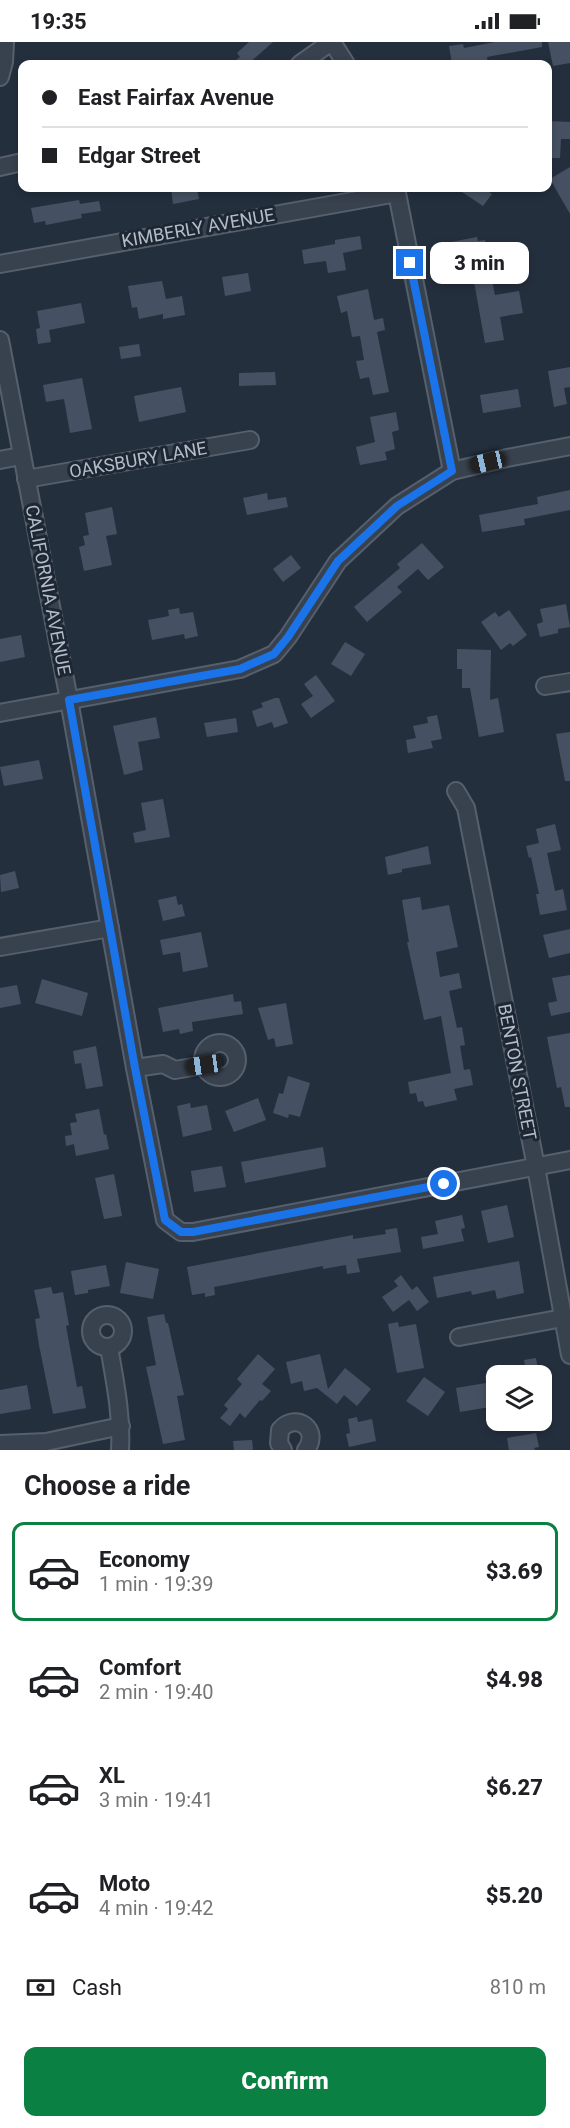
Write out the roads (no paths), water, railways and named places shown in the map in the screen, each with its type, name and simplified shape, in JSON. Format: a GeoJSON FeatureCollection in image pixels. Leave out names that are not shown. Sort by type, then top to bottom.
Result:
{"type":"FeatureCollection","features":[{"type":"Feature","properties":{"kind":"street"},"geometry":{"type":"LineString","coordinates":[[0,77],[4,62],[5,42]]}},
{"type":"Feature","properties":{"kind":"street"},"geometry":{"type":"LineString","coordinates":[[306,60],[331,42],[343,60]]}},
{"type":"Feature","properties":{"kind":"street"},"geometry":{"type":"LineString","coordinates":[[0,167],[18,163]]}},
{"type":"Feature","properties":{"kind":"street","name":"KIMBERLY AVENUE"},"geometry":{"type":"LineString","coordinates":[[0,264],[385,192]]}},
{"type":"Feature","properties":{"kind":"street"},"geometry":{"type":"LineString","coordinates":[[396,192],[452,471]]}},
{"type":"Feature","properties":{"kind":"street","name":"CALIFORNIA AVENUE"},"geometry":{"type":"LineString","coordinates":[[0,340],[165,1220],[181,1232],[193,1232],[536,1167]]}},
{"type":"Feature","properties":{"kind":"street","name":"OAKSBURY LANE"},"geometry":{"type":"LineString","coordinates":[[26,479],[250,440]]}},
{"type":"Feature","properties":{"kind":"street"},"geometry":{"type":"LineString","coordinates":[[0,713],[240,669],[274,654],[288,637],[338,561],[397,506],[452,471],[570,446]]}},
{"type":"Feature","properties":{"kind":"street"},"geometry":{"type":"LineString","coordinates":[[0,460],[21,456]]}},
{"type":"Feature","properties":{"kind":"street"},"geometry":{"type":"LineString","coordinates":[[545,686],[570,682]]}},
{"type":"Feature","properties":{"kind":"street","name":"BENTON STREET"},"geometry":{"type":"LineString","coordinates":[[456,791],[466,808],[570,1355]]}},
{"type":"Feature","properties":{"kind":"street"},"geometry":{"type":"LineString","coordinates":[[0,947],[111,928]]}},
{"type":"Feature","properties":{"kind":"street"},"geometry":{"type":"LineString","coordinates":[[135,1068],[163,1064],[175,1070],[204,1065]]}},
{"type":"Feature","properties":{"kind":"street"},"geometry":{"type":"LineString","coordinates":[[536,1167],[570,1160]]}},
{"type":"Feature","properties":{"kind":"street"},"geometry":{"type":"LineString","coordinates":[[459,1337],[563,1318]]}},
{"type":"Feature","properties":{"kind":"street"},"geometry":{"type":"LineString","coordinates":[[109,1347],[122,1426],[120,1450]]}},
{"type":"Feature","properties":{"kind":"street"},"geometry":{"type":"LineString","coordinates":[[284,1450],[279,1443],[280,1430],[288,1423],[295,1422],[305,1425],[311,1435],[310,1444],[306,1450]]}},
{"type":"Feature","properties":{"kind":"street"},"geometry":{"type":"LineString","coordinates":[[0,1444],[46,1442],[122,1426]]}}]}
